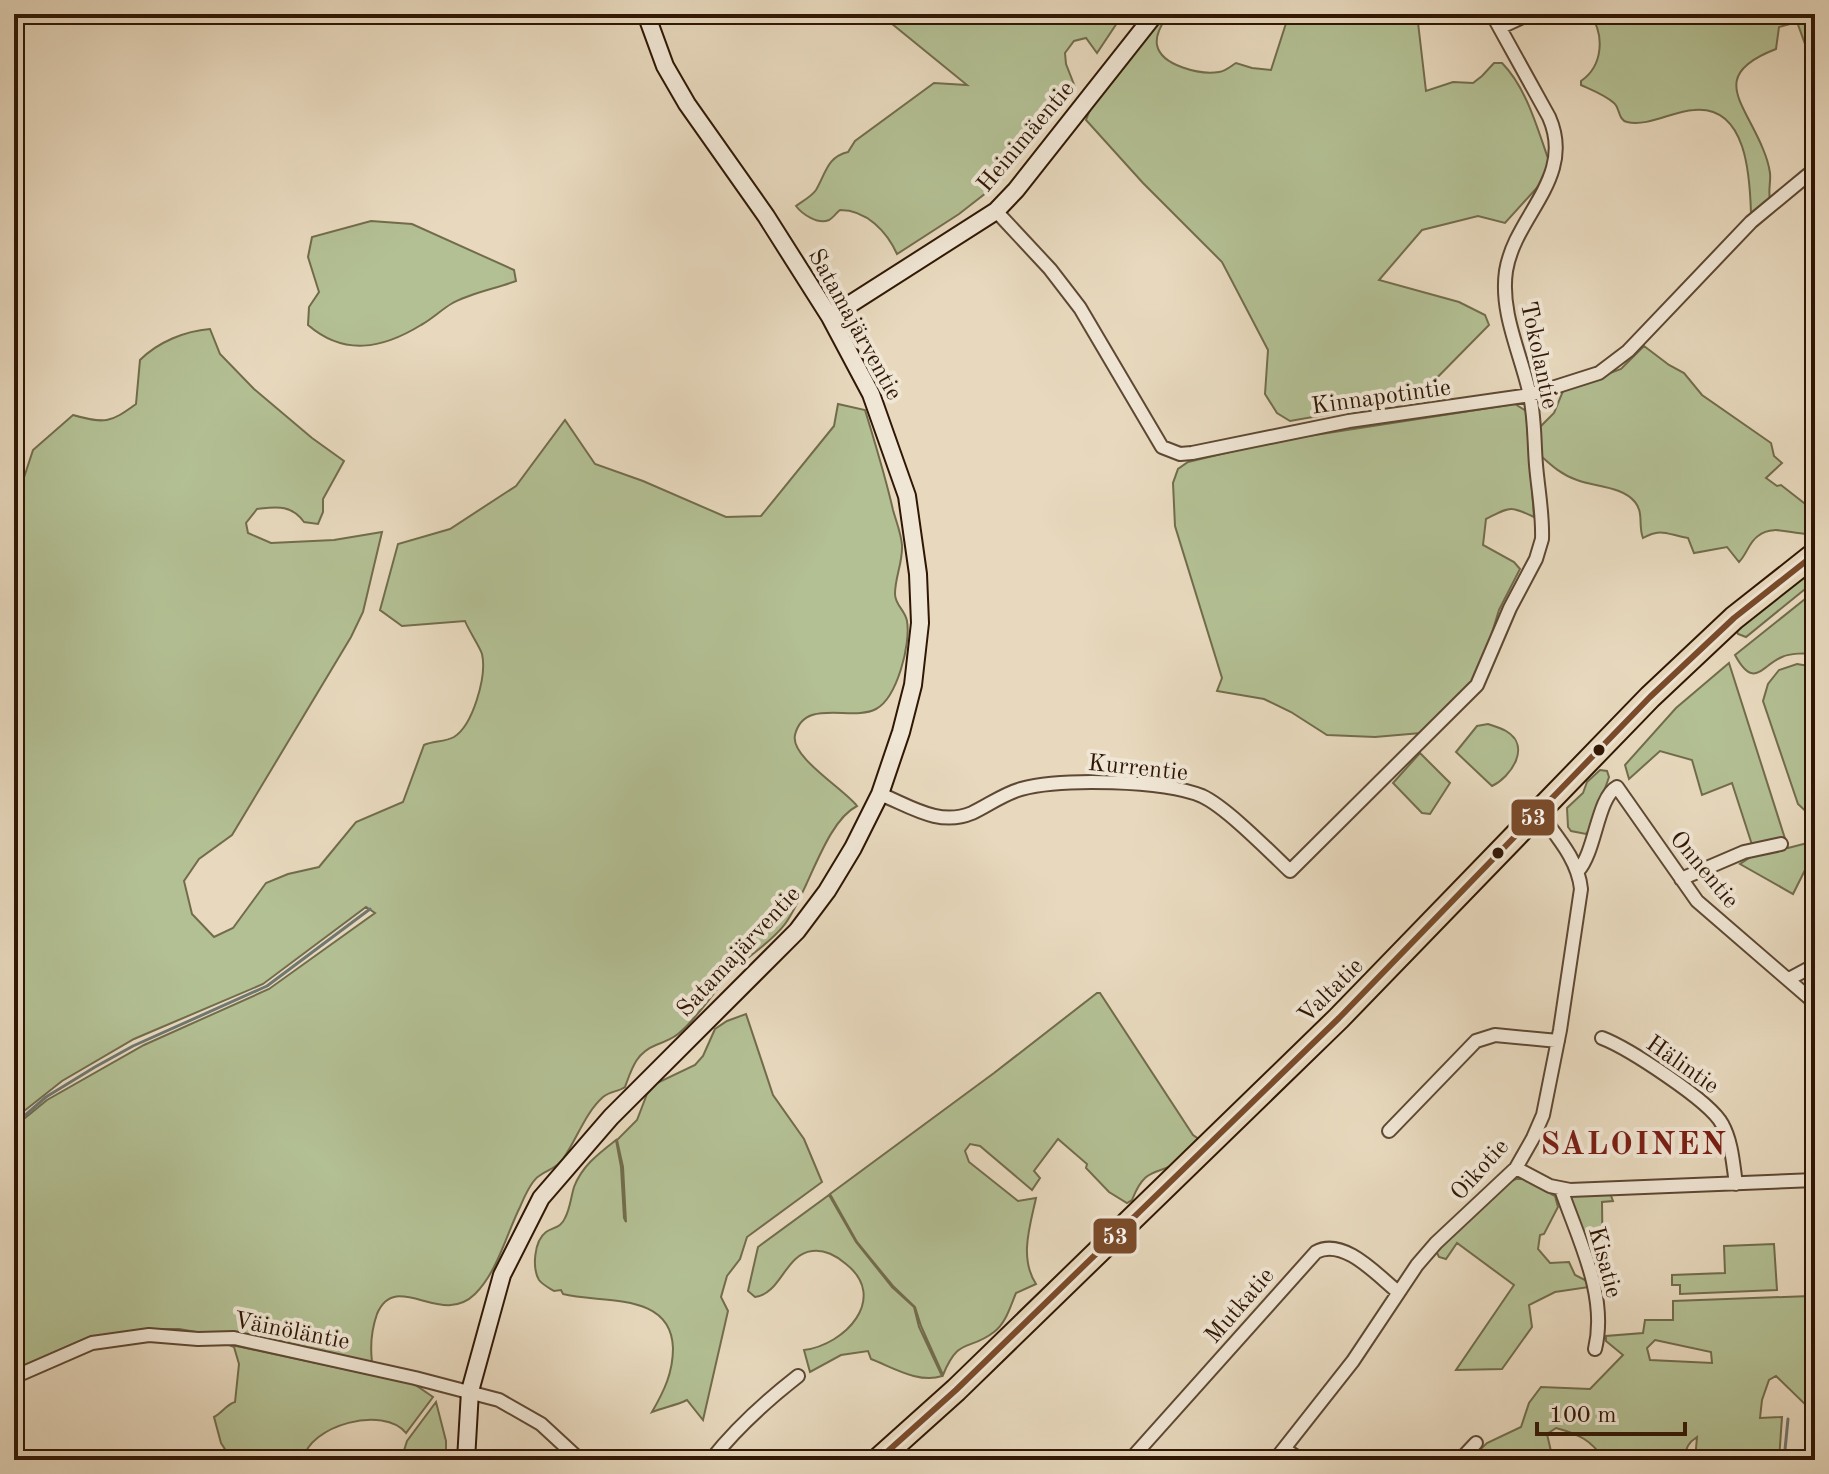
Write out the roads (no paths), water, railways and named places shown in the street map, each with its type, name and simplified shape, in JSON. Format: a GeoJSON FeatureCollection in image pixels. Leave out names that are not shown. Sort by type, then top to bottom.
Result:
{"type":"FeatureCollection","features":[{"type":"Feature","properties":{"kind":"highway","name":"Valtatie"},"geometry":{"type":"LineString","coordinates":[[878,1460],[1154,1201],[1349,1008],[1650,697],[1707,642],[1815,554]]}},
{"type":"Feature","properties":{"kind":"street","name":"Satamajärventie"},"geometry":{"type":"LineString","coordinates":[[466,1460],[470,1391],[502,1275],[541,1198],[611,1117],[797,931],[827,891],[880,794],[913,685],[920,623],[918,574],[907,496],[871,394],[830,317],[766,216],[687,104],[665,66],[646,14]]}},
{"type":"Feature","properties":{"kind":"street","name":"Heinimäentie"},"geometry":{"type":"LineString","coordinates":[[830,317],[996,211],[1155,14]]}},
{"type":"Feature","properties":{"kind":"street","name":"Tokolantie"},"geometry":{"type":"LineString","coordinates":[[1420,744],[1482,677],[1510,608],[1540,548],[1542,529],[1530,395],[1509,318],[1505,283],[1511,251],[1552,173],[1557,145],[1549,117],[1492,14]]}},
{"type":"Feature","properties":{"kind":"street"},"geometry":{"type":"LineString","coordinates":[[1501,27],[1529,14]]}},
{"type":"Feature","properties":{"kind":"street","name":"Kinnapotintie"},"geometry":{"type":"LineString","coordinates":[[996,211],[1050,269],[1080,308],[1157,442],[1168,451],[1192,453],[1349,421],[1530,395],[1578,381],[1614,363],[1751,222],[1815,169]]}},
{"type":"Feature","properties":{"kind":"street","name":"Kurrentie"},"geometry":{"type":"LineString","coordinates":[[880,794],[934,817],[952,817],[969,814],[1000,797],[1038,785],[1126,783],[1188,792],[1214,803],[1290,871],[1420,744]]}},
{"type":"Feature","properties":{"kind":"street","name":"Onnentie"},"geometry":{"type":"LineString","coordinates":[[1578,871],[1588,858],[1610,791],[1617,787],[1707,911],[1815,1003]]}},
{"type":"Feature","properties":{"kind":"street"},"geometry":{"type":"LineString","coordinates":[[1539,812],[1578,871]]}},
{"type":"Feature","properties":{"kind":"street"},"geometry":{"type":"LineString","coordinates":[[1681,879],[1744,852],[1781,844]]}},
{"type":"Feature","properties":{"kind":"street","name":"Oikotie"},"geometry":{"type":"LineString","coordinates":[[1275,1460],[1353,1361],[1398,1292],[1436,1243],[1516,1168],[1543,1115],[1558,1041],[1581,889],[1578,871]]}},
{"type":"Feature","properties":{"kind":"street"},"geometry":{"type":"LineString","coordinates":[[1789,979],[1815,965]]}},
{"type":"Feature","properties":{"kind":"street"},"geometry":{"type":"LineString","coordinates":[[1389,1131],[1476,1041],[1495,1035],[1558,1041]]}},
{"type":"Feature","properties":{"kind":"street","name":"Hälintie"},"geometry":{"type":"LineString","coordinates":[[1602,1038],[1678,1086],[1715,1114],[1727,1137],[1736,1184]]}},
{"type":"Feature","properties":{"kind":"street"},"geometry":{"type":"LineString","coordinates":[[1516,1168],[1540,1182],[1561,1189],[1815,1180]]}},
{"type":"Feature","properties":{"kind":"street","name":"Kisatie"},"geometry":{"type":"LineString","coordinates":[[1561,1189],[1594,1286],[1598,1334],[1595,1349]]}},
{"type":"Feature","properties":{"kind":"street","name":"Mutkatie"},"geometry":{"type":"LineString","coordinates":[[1130,1460],[1316,1252],[1323,1248],[1344,1252],[1398,1292]]}},
{"type":"Feature","properties":{"kind":"street","name":"Väinöläntie"},"geometry":{"type":"LineString","coordinates":[[14,1377],[92,1343],[149,1335],[234,1338],[499,1400],[541,1424],[580,1460]]}},
{"type":"Feature","properties":{"kind":"street"},"geometry":{"type":"LineString","coordinates":[[711,1460],[766,1402],[798,1376]]}},
{"type":"Feature","properties":{"kind":"street"},"geometry":{"type":"LineString","coordinates":[[1460,1460],[1476,1443]]}},
{"type":"Feature","properties":{"kind":"street"},"geometry":{"type":"LineString","coordinates":[[1284,1449],[1302,1460]]}},
{"type":"Feature","properties":{"kind":"waterway"},"geometry":{"type":"LineString","coordinates":[[14,1125],[46,1097],[133,1046],[267,986],[370,909]]}},
{"type":"Feature","properties":{"kind":"waterway"},"geometry":{"type":"LineString","coordinates":[[1784,1460],[1788,1419]]}},
{"type":"Feature","properties":{"kind":"district","name":"SALOINEN"},"geometry":{"type":"Point","coordinates":[1634,1143]}}]}
